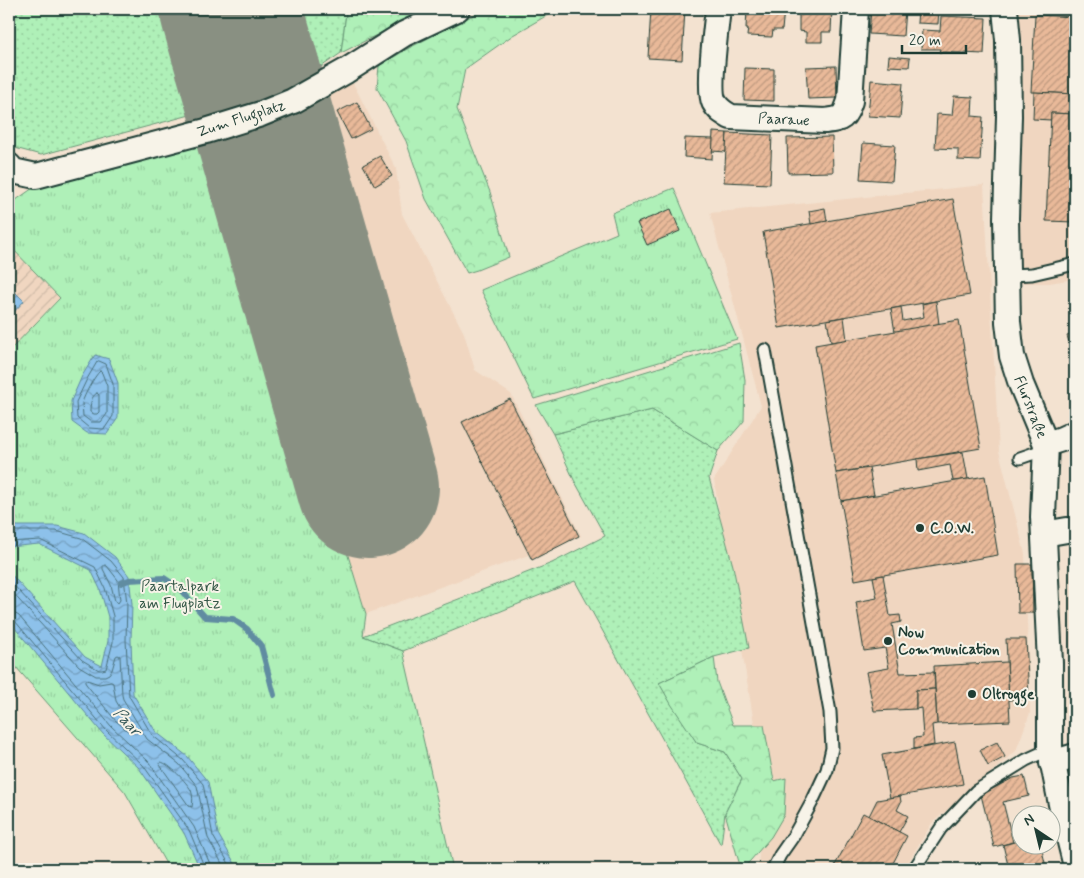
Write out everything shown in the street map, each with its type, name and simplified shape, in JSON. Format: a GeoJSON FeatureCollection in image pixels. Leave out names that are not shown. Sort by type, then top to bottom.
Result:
{"type":"FeatureCollection","features":[{"type":"Feature","properties":{"kind":"street","name":"Zum Flugplatz"},"geometry":{"type":"LineString","coordinates":[[10,173],[36,176],[206,131],[261,114],[293,101],[346,71],[404,34],[457,9]]}},
{"type":"Feature","properties":{"kind":"street","name":"Paaraue"},"geometry":{"type":"LineString","coordinates":[[718,9],[711,87],[713,100],[720,111],[731,117],[825,122],[838,120],[846,114],[850,102],[856,9]]}},
{"type":"Feature","properties":{"kind":"street","name":"Flurstraße"},"geometry":{"type":"LineString","coordinates":[[1005,9],[1008,40],[1009,116],[1006,218],[1008,322],[1012,356],[1046,446],[1043,517],[1050,663],[1051,756],[1075,862]]}},
{"type":"Feature","properties":{"kind":"street"},"geometry":{"type":"LineString","coordinates":[[1046,446],[1075,434]]}},
{"type":"Feature","properties":{"kind":"street"},"geometry":{"type":"LineString","coordinates":[[1044,534],[1075,530]]}},
{"type":"Feature","properties":{"kind":"street"},"geometry":{"type":"LineString","coordinates":[[1051,756],[1075,756]]}},
{"type":"Feature","properties":{"kind":"lane"},"geometry":{"type":"LineString","coordinates":[[1008,274],[1032,274],[1075,264]]}},
{"type":"Feature","properties":{"kind":"lane"},"geometry":{"type":"LineString","coordinates":[[765,350],[830,712],[832,748],[826,770],[812,802],[773,869]]}},
{"type":"Feature","properties":{"kind":"lane"},"geometry":{"type":"LineString","coordinates":[[1020,458],[1046,446]]}},
{"type":"Feature","properties":{"kind":"lane"},"geometry":{"type":"LineString","coordinates":[[914,869],[941,828],[976,791],[1026,760],[1051,756]]}},
{"type":"Feature","properties":{"kind":"shaded area"},"geometry":{"type":"Polygon","coordinates":[[[184,9],[286,9],[306,78],[342,61],[396,169],[402,214],[464,333],[475,370],[511,394],[581,536],[366,614],[220,139],[184,9]]]}},
{"type":"Feature","properties":{"kind":"shaded area"},"geometry":{"type":"Polygon","coordinates":[[[1016,9],[1075,9],[1075,279],[1049,283],[1016,283],[1016,9]]]}},
{"type":"Feature","properties":{"kind":"shaded area"},"geometry":{"type":"Polygon","coordinates":[[[984,185],[999,451],[1025,554],[1030,713],[1016,751],[932,823],[904,869],[758,869],[764,784],[714,480],[761,406],[710,213],[984,185]]]}},
{"type":"Feature","properties":{"kind":"shaded area"},"geometry":{"type":"Polygon","coordinates":[[[9,245],[60,298],[9,351],[9,245]]]}},
{"type":"Feature","properties":{"kind":"green space"},"geometry":{"type":"Polygon","coordinates":[[[9,9],[179,9],[205,111],[41,155],[11,147],[9,144],[9,9]]]}},
{"type":"Feature","properties":{"kind":"green space"},"geometry":{"type":"Polygon","coordinates":[[[288,9],[354,9],[346,13],[341,53],[308,76],[288,9]]]}},
{"type":"Feature","properties":{"kind":"green space"},"geometry":{"type":"Polygon","coordinates":[[[354,9],[428,9],[341,53],[346,13],[354,9]]]}},
{"type":"Feature","properties":{"kind":"green space"},"geometry":{"type":"Polygon","coordinates":[[[485,9],[558,9],[513,35],[465,69],[457,109],[490,192],[509,257],[467,273],[426,199],[406,141],[377,88],[379,66],[407,49],[485,9]]]}},
{"type":"Feature","properties":{"kind":"green space","name":"Paartalpark am Flugplatz"},"geometry":{"type":"Polygon","coordinates":[[[220,139],[366,614],[363,636],[403,651],[453,869],[169,869],[125,792],[9,659],[9,351],[60,298],[9,245],[9,205],[40,183],[220,139]]]}},
{"type":"Feature","properties":{"kind":"green space"},"geometry":{"type":"Polygon","coordinates":[[[674,188],[737,339],[534,399],[481,290],[617,233],[612,213],[674,188]]]}},
{"type":"Feature","properties":{"kind":"green space"},"geometry":{"type":"Polygon","coordinates":[[[739,343],[745,380],[744,421],[718,451],[652,410],[553,434],[536,405],[739,343]]]}},
{"type":"Feature","properties":{"kind":"green space"},"geometry":{"type":"Polygon","coordinates":[[[652,410],[718,451],[709,478],[733,566],[749,648],[714,657],[659,683],[697,743],[725,752],[742,779],[725,813],[721,845],[575,581],[403,651],[363,636],[552,563],[605,536],[574,480],[553,434],[652,410]]]}},
{"type":"Feature","properties":{"kind":"green space"},"geometry":{"type":"Polygon","coordinates":[[[714,657],[717,682],[733,725],[764,725],[774,781],[786,778],[784,815],[771,837],[743,869],[741,869],[725,813],[742,779],[725,752],[697,743],[659,683],[714,657]]]}},
{"type":"Feature","properties":{"kind":"water"},"geometry":{"type":"Polygon","coordinates":[[[9,286],[24,301],[9,317],[9,286]]]}},
{"type":"Feature","properties":{"kind":"water"},"geometry":{"type":"Polygon","coordinates":[[[95,355],[109,359],[118,383],[118,418],[107,434],[87,433],[72,422],[71,401],[82,376],[95,355]]]}},
{"type":"Feature","properties":{"kind":"water","name":"Paar"},"geometry":{"type":"Polygon","coordinates":[[[9,526],[57,526],[84,533],[115,557],[129,576],[132,604],[133,694],[156,732],[187,756],[208,782],[218,834],[238,869],[200,869],[184,833],[139,768],[103,734],[9,621],[9,572],[85,657],[102,666],[108,641],[108,617],[100,589],[91,570],[39,544],[9,547],[9,526]]]}},
{"type":"Feature","properties":{"kind":"building"},"geometry":{"type":"Polygon","coordinates":[[[651,9],[685,9],[682,60],[648,58],[651,9]]]}},
{"type":"Feature","properties":{"kind":"building"},"geometry":{"type":"Polygon","coordinates":[[[747,9],[784,9],[782,30],[773,30],[772,37],[747,36],[747,9]]]}},
{"type":"Feature","properties":{"kind":"building"},"geometry":{"type":"Polygon","coordinates":[[[799,9],[832,9],[831,32],[822,32],[822,42],[806,42],[806,32],[799,31],[799,9]]]}},
{"type":"Feature","properties":{"kind":"building"},"geometry":{"type":"Polygon","coordinates":[[[871,9],[905,9],[903,36],[869,34],[871,9]]]}},
{"type":"Feature","properties":{"kind":"building"},"geometry":{"type":"Polygon","coordinates":[[[918,9],[939,9],[938,24],[917,23],[918,9]]]}},
{"type":"Feature","properties":{"kind":"building"},"geometry":{"type":"Polygon","coordinates":[[[1035,15],[1075,17],[1075,94],[1031,92],[1035,15]]]}},
{"type":"Feature","properties":{"kind":"building"},"geometry":{"type":"Polygon","coordinates":[[[941,16],[986,18],[984,54],[939,52],[940,49],[921,49],[922,30],[940,31],[941,16]]]}},
{"type":"Feature","properties":{"kind":"building"},"geometry":{"type":"Polygon","coordinates":[[[889,56],[910,58],[909,67],[888,66],[889,56]]]}},
{"type":"Feature","properties":{"kind":"building"},"geometry":{"type":"Polygon","coordinates":[[[836,66],[837,98],[808,99],[806,67],[836,66]]]}},
{"type":"Feature","properties":{"kind":"building"},"geometry":{"type":"Polygon","coordinates":[[[745,68],[774,69],[774,101],[744,100],[745,68]]]}},
{"type":"Feature","properties":{"kind":"building"},"geometry":{"type":"Polygon","coordinates":[[[871,80],[903,83],[900,118],[868,116],[871,80]]]}},
{"type":"Feature","properties":{"kind":"building"},"geometry":{"type":"Polygon","coordinates":[[[1034,92],[1075,94],[1075,114],[1051,113],[1051,120],[1033,119],[1034,92]]]}},
{"type":"Feature","properties":{"kind":"building"},"geometry":{"type":"Polygon","coordinates":[[[954,96],[973,97],[972,116],[983,117],[980,161],[958,160],[958,149],[935,148],[937,114],[952,115],[954,96]]]}},
{"type":"Feature","properties":{"kind":"building"},"geometry":{"type":"Polygon","coordinates":[[[357,102],[371,129],[351,139],[337,112],[357,102]]]}},
{"type":"Feature","properties":{"kind":"building"},"geometry":{"type":"Polygon","coordinates":[[[1051,113],[1075,114],[1075,222],[1046,221],[1051,113]]]}},
{"type":"Feature","properties":{"kind":"building"},"geometry":{"type":"Polygon","coordinates":[[[713,132],[727,133],[726,152],[712,151],[713,132]]]}},
{"type":"Feature","properties":{"kind":"building"},"geometry":{"type":"Polygon","coordinates":[[[727,133],[772,135],[770,184],[724,182],[727,133]]]}},
{"type":"Feature","properties":{"kind":"building"},"geometry":{"type":"Polygon","coordinates":[[[832,137],[833,172],[788,173],[787,138],[832,137]]]}},
{"type":"Feature","properties":{"kind":"building"},"geometry":{"type":"Polygon","coordinates":[[[685,138],[713,139],[712,159],[684,157],[685,138]]]}},
{"type":"Feature","properties":{"kind":"building"},"geometry":{"type":"Polygon","coordinates":[[[863,143],[895,145],[892,181],[860,179],[863,143]]]}},
{"type":"Feature","properties":{"kind":"building"},"geometry":{"type":"Polygon","coordinates":[[[380,156],[392,176],[375,186],[363,165],[380,156]]]}},
{"type":"Feature","properties":{"kind":"building"},"geometry":{"type":"Polygon","coordinates":[[[953,199],[970,295],[779,328],[763,232],[953,199]]]}},
{"type":"Feature","properties":{"kind":"building"},"geometry":{"type":"Polygon","coordinates":[[[825,208],[827,221],[811,224],[809,211],[825,208]]]}},
{"type":"Feature","properties":{"kind":"building"},"geometry":{"type":"Polygon","coordinates":[[[671,209],[680,231],[647,245],[637,223],[671,209]]]}},
{"type":"Feature","properties":{"kind":"building"},"geometry":{"type":"Polygon","coordinates":[[[1075,297],[1075,315],[1070,298],[1075,297]]]}},
{"type":"Feature","properties":{"kind":"building"},"geometry":{"type":"Polygon","coordinates":[[[936,301],[939,324],[895,332],[891,309],[901,307],[903,321],[924,317],[922,304],[936,301]]]}},
{"type":"Feature","properties":{"kind":"building"},"geometry":{"type":"Polygon","coordinates":[[[844,317],[847,340],[831,342],[827,320],[844,317]]]}},
{"type":"Feature","properties":{"kind":"building"},"geometry":{"type":"Polygon","coordinates":[[[959,320],[981,448],[836,473],[815,345],[959,320]]]}},
{"type":"Feature","properties":{"kind":"building"},"geometry":{"type":"Polygon","coordinates":[[[1075,333],[1075,358],[1067,336],[1075,333]]]}},
{"type":"Feature","properties":{"kind":"building"},"geometry":{"type":"Polygon","coordinates":[[[510,399],[579,536],[532,560],[462,422],[510,399]]]}},
{"type":"Feature","properties":{"kind":"building"},"geometry":{"type":"Polygon","coordinates":[[[963,452],[968,479],[953,481],[950,465],[918,471],[917,459],[963,452]]]}},
{"type":"Feature","properties":{"kind":"building"},"geometry":{"type":"Polygon","coordinates":[[[869,468],[874,495],[841,501],[836,473],[869,468]]]}},
{"type":"Feature","properties":{"kind":"building","name":"C.O.W."},"geometry":{"type":"Polygon","coordinates":[[[985,476],[998,555],[855,580],[841,501],[985,476]]]}},
{"type":"Feature","properties":{"kind":"building"},"geometry":{"type":"Polygon","coordinates":[[[1017,564],[1032,564],[1033,613],[1018,613],[1017,564]]]}},
{"type":"Feature","properties":{"kind":"building"},"geometry":{"type":"Polygon","coordinates":[[[883,575],[890,616],[900,615],[901,622],[892,624],[900,673],[934,672],[935,689],[916,690],[916,709],[874,711],[866,672],[889,668],[885,648],[864,651],[856,602],[877,598],[873,577],[883,575]]]}},
{"type":"Feature","properties":{"kind":"building"},"geometry":{"type":"Polygon","coordinates":[[[1006,639],[1026,639],[1029,699],[1009,700],[1006,639]]]}},
{"type":"Feature","properties":{"kind":"building","name":"Oltrogge"},"geometry":{"type":"Polygon","coordinates":[[[1007,662],[1010,721],[937,724],[934,666],[1007,662]]]}},
{"type":"Feature","properties":{"kind":"building"},"geometry":{"type":"Polygon","coordinates":[[[935,689],[937,724],[932,725],[934,745],[914,749],[914,738],[923,737],[921,708],[916,709],[916,690],[935,689]]]}},
{"type":"Feature","properties":{"kind":"building"},"geometry":{"type":"Polygon","coordinates":[[[955,742],[963,784],[890,798],[882,755],[955,742]]]}},
{"type":"Feature","properties":{"kind":"building"},"geometry":{"type":"Polygon","coordinates":[[[997,742],[1005,757],[988,766],[980,750],[997,742]]]}},
{"type":"Feature","properties":{"kind":"building"},"geometry":{"type":"Polygon","coordinates":[[[1024,776],[1029,796],[1003,802],[1012,842],[994,847],[981,795],[1013,778],[1024,776]]]}},
{"type":"Feature","properties":{"kind":"building"},"geometry":{"type":"Polygon","coordinates":[[[900,796],[901,802],[897,810],[908,816],[899,832],[869,816],[877,800],[900,796]]]}},
{"type":"Feature","properties":{"kind":"building"},"geometry":{"type":"Polygon","coordinates":[[[863,813],[907,836],[890,869],[833,869],[863,813]]]}},
{"type":"Feature","properties":{"kind":"building"},"geometry":{"type":"Polygon","coordinates":[[[1012,843],[1012,856],[1043,856],[1046,867],[1009,869],[1003,845],[1012,843]]]}},
{"type":"Feature","properties":{"kind":"waterway"},"geometry":{"type":"LineString","coordinates":[[121,583],[129,580],[164,578],[179,588],[205,617],[233,619],[247,629],[261,646],[274,695]]}},
{"type":"Feature","properties":{"kind":"runway"},"geometry":{"type":"LineString","coordinates":[[231,9],[368,487]]}},
{"type":"Feature","properties":{"kind":"place","name":"C.O.W."},"geometry":{"type":"Point","coordinates":[920,528]}},
{"type":"Feature","properties":{"kind":"place","name":"Now Communication"},"geometry":{"type":"Point","coordinates":[888,641]}},
{"type":"Feature","properties":{"kind":"place","name":"Oltrogge"},"geometry":{"type":"Point","coordinates":[972,694]}}]}
